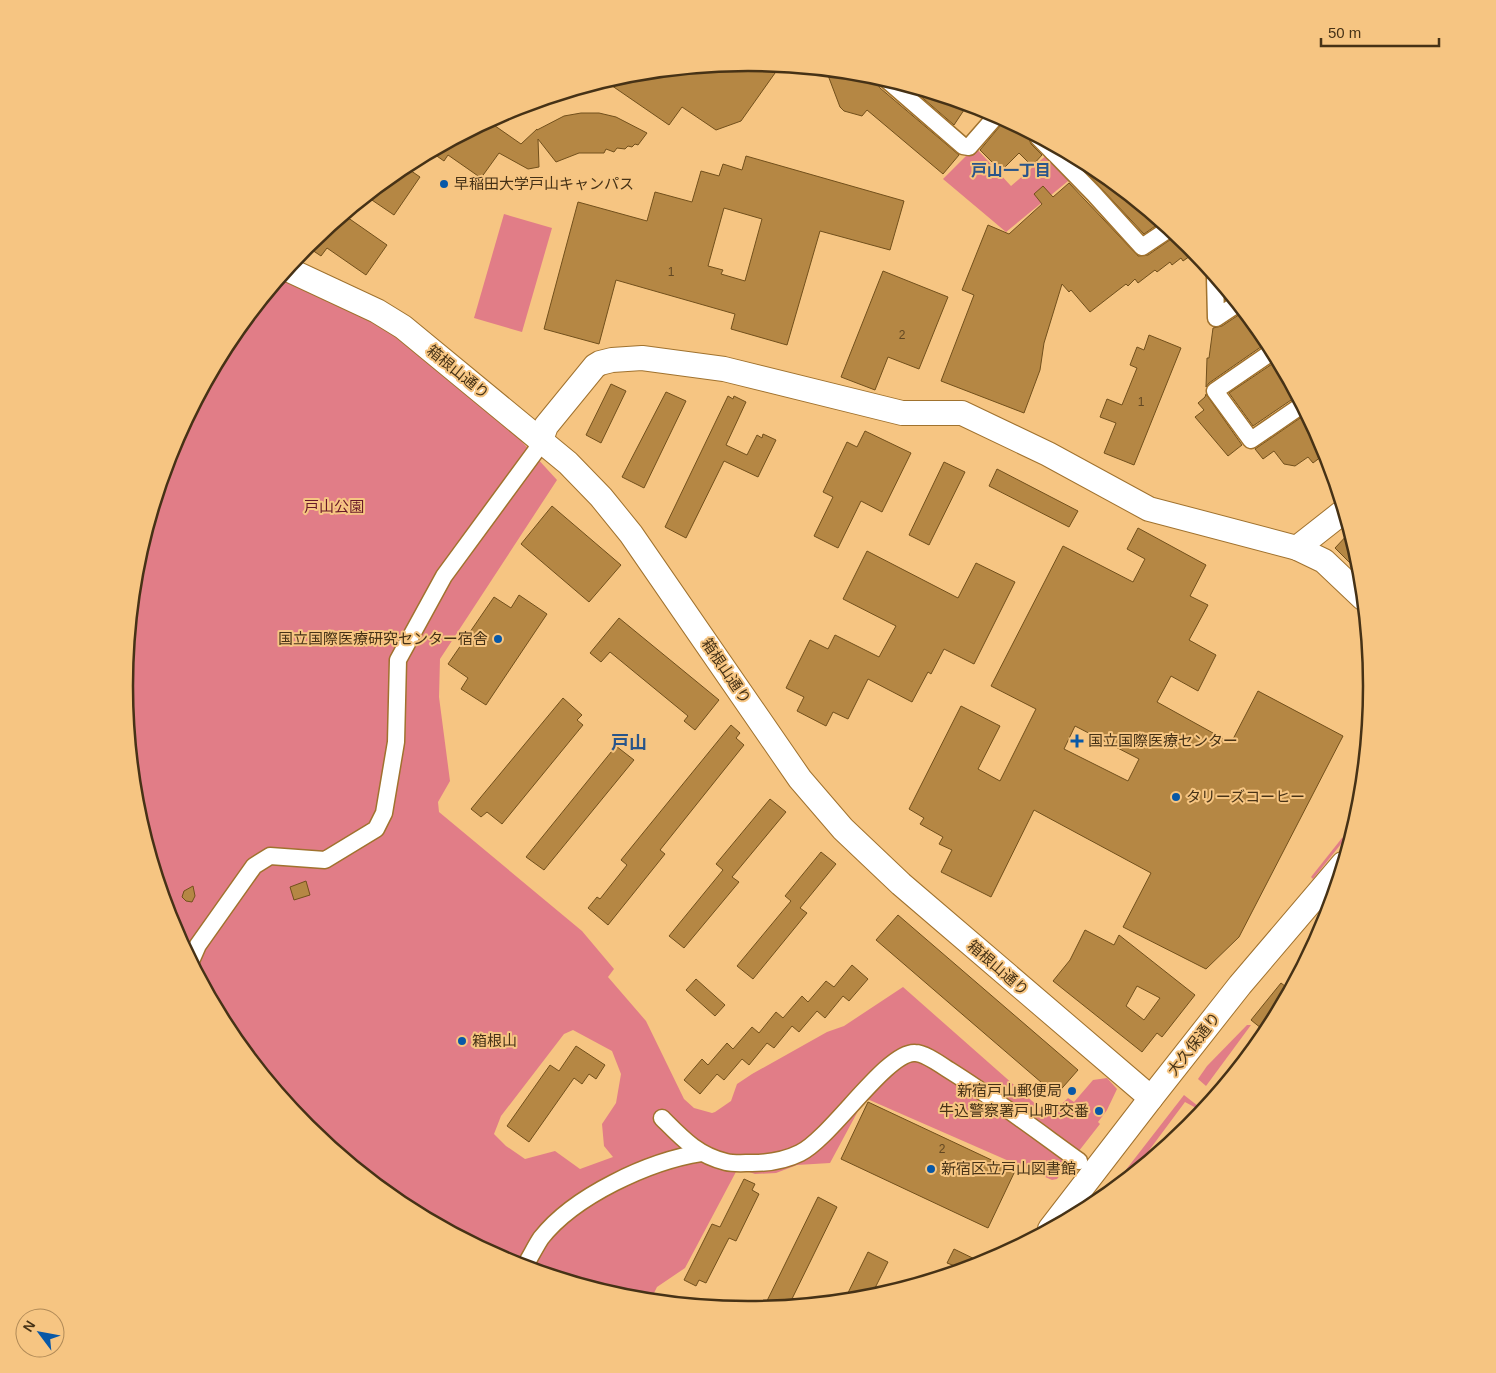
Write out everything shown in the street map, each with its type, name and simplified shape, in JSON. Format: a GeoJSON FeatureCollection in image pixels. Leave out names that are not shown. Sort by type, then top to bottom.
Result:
{"type":"FeatureCollection","features":[{"type":"Feature","properties":{"kind":"street"},"geometry":{"type":"LineString","coordinates":[[899,90],[963,146],[969,147],[992,122]]}},
{"type":"Feature","properties":{"kind":"street"},"geometry":{"type":"LineString","coordinates":[[1063,159],[1142,247],[1163,233]]}},
{"type":"Feature","properties":{"kind":"street","name":"箱根山通り"},"geometry":{"type":"LineString","coordinates":[[293,272],[390,318],[568,463],[631,534],[800,779],[843,829],[901,884],[1150,1098]]}},
{"type":"Feature","properties":{"kind":"street"},"geometry":{"type":"LineString","coordinates":[[1215,286],[1216,318],[1232,307]]}},
{"type":"Feature","properties":{"kind":"street"},"geometry":{"type":"LineString","coordinates":[[1266,355],[1215,390],[1251,440],[1297,408]]}},
{"type":"Feature","properties":{"kind":"street"},"geometry":{"type":"LineString","coordinates":[[194,954],[198,945],[254,866],[270,856],[325,860],[376,829],[384,813],[396,742],[398,660],[444,576],[535,452],[546,426],[591,370],[600,363],[612,360],[642,358],[715,368],[902,413],[962,413],[1048,454],[1149,508],[1297,548],[1324,561],[1355,591]]}},
{"type":"Feature","properties":{"kind":"street"},"geometry":{"type":"LineString","coordinates":[[1297,548],[1339,515]]}},
{"type":"Feature","properties":{"kind":"street","name":"大久保通り"},"geometry":{"type":"LineString","coordinates":[[1059,1217],[1150,1098],[1240,985],[1334,875]]}},
{"type":"Feature","properties":{"kind":"street"},"geometry":{"type":"LineString","coordinates":[[662,1118],[685,1141],[701,1153],[727,1163],[761,1163],[783,1160],[815,1144],[886,1069],[901,1057],[916,1053],[932,1060],[986,1094],[1079,1161]]}},
{"type":"Feature","properties":{"kind":"street"},"geometry":{"type":"LineString","coordinates":[[528,1261],[541,1238],[585,1199],[620,1180],[652,1167],[680,1156],[701,1153]]}},
{"type":"Feature","properties":{"kind":"green space"},"geometry":{"type":"Polygon","coordinates":[[[975,147],[1011,186],[1049,153],[1073,177],[1006,232],[943,179],[975,147]]]}},
{"type":"Feature","properties":{"kind":"green space"},"geometry":{"type":"Polygon","coordinates":[[[504,214],[552,228],[522,332],[474,318],[504,214]]]}},
{"type":"Feature","properties":{"kind":"green space","name":"戸山公園"},"geometry":{"type":"Polygon","coordinates":[[[285,280],[382,324],[514,433],[557,480],[440,659],[439,697],[450,781],[438,802],[439,812],[582,931],[614,969],[608,977],[646,1021],[684,1099],[694,1108],[712,1113],[715,1112],[731,1101],[737,1084],[752,1074],[827,1032],[844,1026],[903,987],[1049,1116],[1068,1098],[1074,1102],[1093,1080],[1107,1078],[1117,1089],[1107,1110],[1098,1122],[1100,1124],[1057,1179],[1052,1180],[865,1098],[830,1163],[797,1165],[776,1173],[755,1174],[738,1168],[685,1268],[657,1287],[654,1294],[589,1281],[550,1269],[513,1255],[440,1219],[373,1175],[313,1122],[280,1085],[236,1028],[215,994],[196,959],[165,884],[145,807],[138,767],[134,727],[133,686],[138,606],[154,527],[165,489],[196,414],[215,379],[236,345],[285,280]],[[573,1030],[564,1034],[501,1116],[494,1134],[506,1146],[525,1159],[555,1151],[580,1169],[613,1157],[604,1146],[602,1124],[616,1103],[621,1074],[612,1051],[573,1030]]]}},
{"type":"Feature","properties":{"kind":"green space"},"geometry":{"type":"Polygon","coordinates":[[[1344,837],[1343,841],[1313,879],[1311,877],[1344,837]]]}},
{"type":"Feature","properties":{"kind":"green space"},"geometry":{"type":"Polygon","coordinates":[[[1247,1025],[1251,1025],[1206,1086],[1198,1079],[1207,1066],[1247,1025]]]}},
{"type":"Feature","properties":{"kind":"green space"},"geometry":{"type":"Polygon","coordinates":[[[1184,1095],[1198,1106],[1196,1108],[1185,1102],[1144,1158],[1121,1177],[1184,1095]]]}},
{"type":"Feature","properties":{"kind":"building"},"geometry":{"type":"Polygon","coordinates":[[[748,71],[775,72],[741,121],[716,130],[682,107],[669,125],[613,86],[668,77],[708,73],[748,71]]]}},
{"type":"Feature","properties":{"kind":"building"},"geometry":{"type":"Polygon","coordinates":[[[829,77],[878,85],[959,155],[943,174],[867,110],[862,116],[844,111],[840,107],[829,77]]]}},
{"type":"Feature","properties":{"kind":"building"},"geometry":{"type":"Polygon","coordinates":[[[921,96],[964,111],[954,125],[921,96]]]}},
{"type":"Feature","properties":{"kind":"building"},"geometry":{"type":"Polygon","coordinates":[[[581,113],[599,113],[616,117],[647,133],[638,145],[635,144],[632,147],[628,146],[625,149],[617,148],[614,152],[606,149],[604,153],[579,153],[556,162],[538,139],[539,167],[528,169],[499,153],[481,178],[448,155],[444,161],[437,156],[495,126],[521,144],[537,129],[564,116],[581,113]]]}},
{"type":"Feature","properties":{"kind":"building"},"geometry":{"type":"Polygon","coordinates":[[[1000,126],[1029,140],[1042,155],[1032,166],[1019,153],[1001,171],[980,150],[1000,126]]]}},
{"type":"Feature","properties":{"kind":"building"},"geometry":{"type":"Polygon","coordinates":[[[746,156],[904,201],[890,250],[820,231],[787,345],[731,329],[735,314],[616,280],[599,344],[544,329],[578,202],[647,221],[655,192],[692,202],[701,171],[719,176],[723,164],[742,170],[746,156]],[[724,208],[708,266],[723,270],[721,274],[745,281],[762,219],[724,208]]]}},
{"type":"Feature","properties":{"kind":"building"},"geometry":{"type":"Polygon","coordinates":[[[412,171],[420,177],[394,215],[371,200],[412,171]]]}},
{"type":"Feature","properties":{"kind":"building"},"geometry":{"type":"Polygon","coordinates":[[[1087,173],[1123,198],[1156,226],[1144,234],[1087,173]]]}},
{"type":"Feature","properties":{"kind":"building"},"geometry":{"type":"Polygon","coordinates":[[[1069,183],[1138,256],[1148,255],[1171,239],[1189,257],[1183,261],[1181,258],[1172,265],[1170,262],[1157,272],[1155,270],[1138,283],[1135,279],[1128,286],[1126,284],[1090,312],[1071,290],[1069,292],[1062,284],[1044,343],[1040,370],[1024,413],[941,381],[974,295],[962,290],[988,225],[1009,234],[1042,204],[1034,194],[1043,186],[1053,197],[1069,183]]]}},
{"type":"Feature","properties":{"kind":"building"},"geometry":{"type":"Polygon","coordinates":[[[349,218],[387,245],[366,275],[327,248],[321,256],[313,251],[349,218]]]}},
{"type":"Feature","properties":{"kind":"building"},"geometry":{"type":"Polygon","coordinates":[[[883,271],[948,297],[919,369],[888,357],[875,390],[841,377],[883,271]]]}},
{"type":"Feature","properties":{"kind":"building"},"geometry":{"type":"Polygon","coordinates":[[[1238,315],[1261,347],[1206,387],[1207,358],[1209,358],[1213,328],[1222,326],[1238,315]]]}},
{"type":"Feature","properties":{"kind":"building"},"geometry":{"type":"Polygon","coordinates":[[[1149,335],[1181,348],[1134,465],[1104,453],[1116,423],[1100,417],[1107,399],[1122,405],[1137,368],[1130,365],[1137,347],[1144,350],[1149,335]]]}},
{"type":"Feature","properties":{"kind":"building"},"geometry":{"type":"Polygon","coordinates":[[[1272,364],[1292,399],[1253,426],[1229,393],[1272,364]]]}},
{"type":"Feature","properties":{"kind":"building"},"geometry":{"type":"Polygon","coordinates":[[[611,384],[626,391],[601,443],[586,435],[611,384]]]}},
{"type":"Feature","properties":{"kind":"building"},"geometry":{"type":"Polygon","coordinates":[[[666,392],[686,401],[644,488],[622,477],[666,392]]]}},
{"type":"Feature","properties":{"kind":"building"},"geometry":{"type":"Polygon","coordinates":[[[1206,394],[1242,445],[1228,456],[1195,417],[1204,410],[1198,403],[1206,394]]]}},
{"type":"Feature","properties":{"kind":"building"},"geometry":{"type":"Polygon","coordinates":[[[728,396],[733,399],[734,396],[746,402],[726,445],[747,455],[757,435],[762,438],[763,434],[776,440],[758,477],[724,461],[686,538],[665,527],[728,396]]]}},
{"type":"Feature","properties":{"kind":"building"},"geometry":{"type":"Polygon","coordinates":[[[1301,417],[1319,458],[1313,463],[1308,457],[1295,466],[1284,464],[1274,451],[1263,459],[1255,449],[1301,417]]]}},
{"type":"Feature","properties":{"kind":"building"},"geometry":{"type":"Polygon","coordinates":[[[865,431],[911,453],[882,512],[861,501],[838,548],[814,536],[833,497],[823,492],[847,442],[857,447],[865,431]]]}},
{"type":"Feature","properties":{"kind":"building"},"geometry":{"type":"Polygon","coordinates":[[[944,462],[965,472],[929,545],[909,535],[944,462]]]}},
{"type":"Feature","properties":{"kind":"building"},"geometry":{"type":"Polygon","coordinates":[[[997,469],[1078,511],[1069,527],[989,486],[997,469]]]}},
{"type":"Feature","properties":{"kind":"building"},"geometry":{"type":"Polygon","coordinates":[[[552,506],[621,565],[589,602],[521,544],[552,506]]]}},
{"type":"Feature","properties":{"kind":"building"},"geometry":{"type":"Polygon","coordinates":[[[1138,528],[1206,565],[1190,596],[1208,605],[1189,640],[1216,655],[1198,691],[1171,676],[1157,702],[1231,743],[1258,691],[1343,736],[1239,937],[1206,969],[1123,927],[1151,873],[1034,810],[991,897],[941,872],[952,850],[939,844],[943,837],[920,824],[924,818],[909,809],[961,706],[1000,726],[978,769],[1000,781],[1036,709],[991,686],[1063,546],[1133,582],[1145,559],[1127,549],[1138,528]],[[1075,726],[1064,749],[1128,781],[1139,759],[1075,726]]]}},
{"type":"Feature","properties":{"kind":"building"},"geometry":{"type":"Polygon","coordinates":[[[1345,538],[1350,563],[1335,548],[1345,538]]]}},
{"type":"Feature","properties":{"kind":"building"},"geometry":{"type":"Polygon","coordinates":[[[867,551],[958,598],[976,563],[1015,582],[974,664],[944,649],[931,674],[928,672],[912,702],[868,679],[848,719],[833,712],[826,726],[797,711],[804,697],[786,688],[810,640],[828,649],[835,635],[879,657],[896,626],[843,599],[867,551]]]}},
{"type":"Feature","properties":{"kind":"building","name":"国立国際医療研究センター宿舎"},"geometry":{"type":"Polygon","coordinates":[[[519,595],[547,614],[486,705],[461,689],[468,678],[448,664],[494,597],[511,608],[519,595]]]}},
{"type":"Feature","properties":{"kind":"building"},"geometry":{"type":"Polygon","coordinates":[[[619,618],[719,700],[695,730],[684,721],[688,716],[610,652],[601,662],[590,653],[619,618]]]}},
{"type":"Feature","properties":{"kind":"building"},"geometry":{"type":"Polygon","coordinates":[[[563,698],[582,715],[577,720],[583,725],[502,824],[487,812],[481,817],[471,809],[563,698]]]}},
{"type":"Feature","properties":{"kind":"building"},"geometry":{"type":"Polygon","coordinates":[[[731,725],[740,733],[736,738],[744,745],[660,850],[665,854],[608,925],[588,908],[597,897],[600,899],[627,865],[621,860],[731,725]]]}},
{"type":"Feature","properties":{"kind":"building"},"geometry":{"type":"Polygon","coordinates":[[[616,746],[634,760],[544,870],[526,857],[616,746]]]}},
{"type":"Feature","properties":{"kind":"building"},"geometry":{"type":"Polygon","coordinates":[[[770,799],[786,812],[732,877],[739,882],[684,948],[669,936],[723,870],[716,864],[770,799]]]}},
{"type":"Feature","properties":{"kind":"building"},"geometry":{"type":"Polygon","coordinates":[[[821,852],[836,864],[800,908],[807,913],[753,979],[737,966],[791,901],[785,896],[821,852]]]}},
{"type":"Feature","properties":{"kind":"building"},"geometry":{"type":"Polygon","coordinates":[[[306,881],[310,895],[294,900],[290,887],[306,881]]]}},
{"type":"Feature","properties":{"kind":"building"},"geometry":{"type":"Polygon","coordinates":[[[193,886],[195,896],[192,902],[186,901],[182,897],[184,891],[193,886]]]}},
{"type":"Feature","properties":{"kind":"building"},"geometry":{"type":"Polygon","coordinates":[[[898,915],[1078,1070],[1056,1095],[876,940],[898,915]]]}},
{"type":"Feature","properties":{"kind":"building"},"geometry":{"type":"Polygon","coordinates":[[[1085,930],[1114,945],[1119,935],[1195,995],[1162,1037],[1157,1033],[1142,1052],[1053,981],[1070,960],[1085,930]],[[1137,986],[1126,1006],[1144,1020],[1160,998],[1137,986]]]}},
{"type":"Feature","properties":{"kind":"building"},"geometry":{"type":"Polygon","coordinates":[[[852,965],[868,979],[849,1001],[843,996],[825,1018],[817,1011],[799,1032],[792,1026],[774,1048],[767,1043],[749,1065],[742,1059],[724,1080],[717,1074],[700,1094],[684,1080],[702,1059],[708,1065],[727,1043],[733,1049],[752,1027],[759,1033],[776,1012],[783,1018],[802,996],[808,1002],[826,981],[834,987],[852,965]]]}},
{"type":"Feature","properties":{"kind":"building"},"geometry":{"type":"Polygon","coordinates":[[[696,979],[725,1005],[715,1016],[686,990],[696,979]]]}},
{"type":"Feature","properties":{"kind":"building"},"geometry":{"type":"Polygon","coordinates":[[[1281,983],[1285,986],[1260,1028],[1251,1020],[1281,983]]]}},
{"type":"Feature","properties":{"kind":"building"},"geometry":{"type":"Polygon","coordinates":[[[576,1046],[605,1065],[596,1079],[589,1074],[582,1084],[574,1078],[529,1142],[507,1126],[550,1065],[559,1071],[576,1046]]]}},
{"type":"Feature","properties":{"kind":"building"},"geometry":{"type":"Polygon","coordinates":[[[868,1102],[1015,1171],[988,1228],[841,1159],[868,1102]]]}},
{"type":"Feature","properties":{"kind":"building"},"geometry":{"type":"Polygon","coordinates":[[[744,1179],[755,1184],[752,1190],[759,1194],[736,1241],[729,1238],[706,1283],[699,1280],[696,1286],[684,1280],[712,1224],[720,1227],[744,1179]]]}},
{"type":"Feature","properties":{"kind":"building"},"geometry":{"type":"Polygon","coordinates":[[[818,1197],[837,1207],[792,1300],[767,1301],[818,1197]]]}},
{"type":"Feature","properties":{"kind":"building"},"geometry":{"type":"Polygon","coordinates":[[[954,1249],[974,1259],[954,1266],[947,1263],[954,1249]]]}},
{"type":"Feature","properties":{"kind":"building"},"geometry":{"type":"Polygon","coordinates":[[[868,1252],[888,1262],[875,1288],[848,1293],[868,1252]]]}},
{"type":"Feature","properties":{"kind":"place","name":"早稲田大学戸山キャンパス"},"geometry":{"type":"Point","coordinates":[444,184]}},
{"type":"Feature","properties":{"kind":"place","name":"国立国際医療研究センター宿舎"},"geometry":{"type":"Point","coordinates":[498,639]}},
{"type":"Feature","properties":{"kind":"place","name":"国立国際医療センター"},"geometry":{"type":"Point","coordinates":[1077,741]}},
{"type":"Feature","properties":{"kind":"place","name":"タリーズコーヒー"},"geometry":{"type":"Point","coordinates":[1176,797]}},
{"type":"Feature","properties":{"kind":"place","name":"箱根山"},"geometry":{"type":"Point","coordinates":[462,1041]}},
{"type":"Feature","properties":{"kind":"place","name":"新宿戸山郵便局"},"geometry":{"type":"Point","coordinates":[1072,1091]}},
{"type":"Feature","properties":{"kind":"place","name":"牛込警察署戸山町交番"},"geometry":{"type":"Point","coordinates":[1099,1111]}},
{"type":"Feature","properties":{"kind":"place","name":"新宿区立戸山図書館"},"geometry":{"type":"Point","coordinates":[931,1169]}},
{"type":"Feature","properties":{"kind":"district","name":"戸山一丁目"},"geometry":{"type":"Point","coordinates":[1011,170]}},
{"type":"Feature","properties":{"kind":"district","name":"戸山"},"geometry":{"type":"Point","coordinates":[629,743]}}]}
